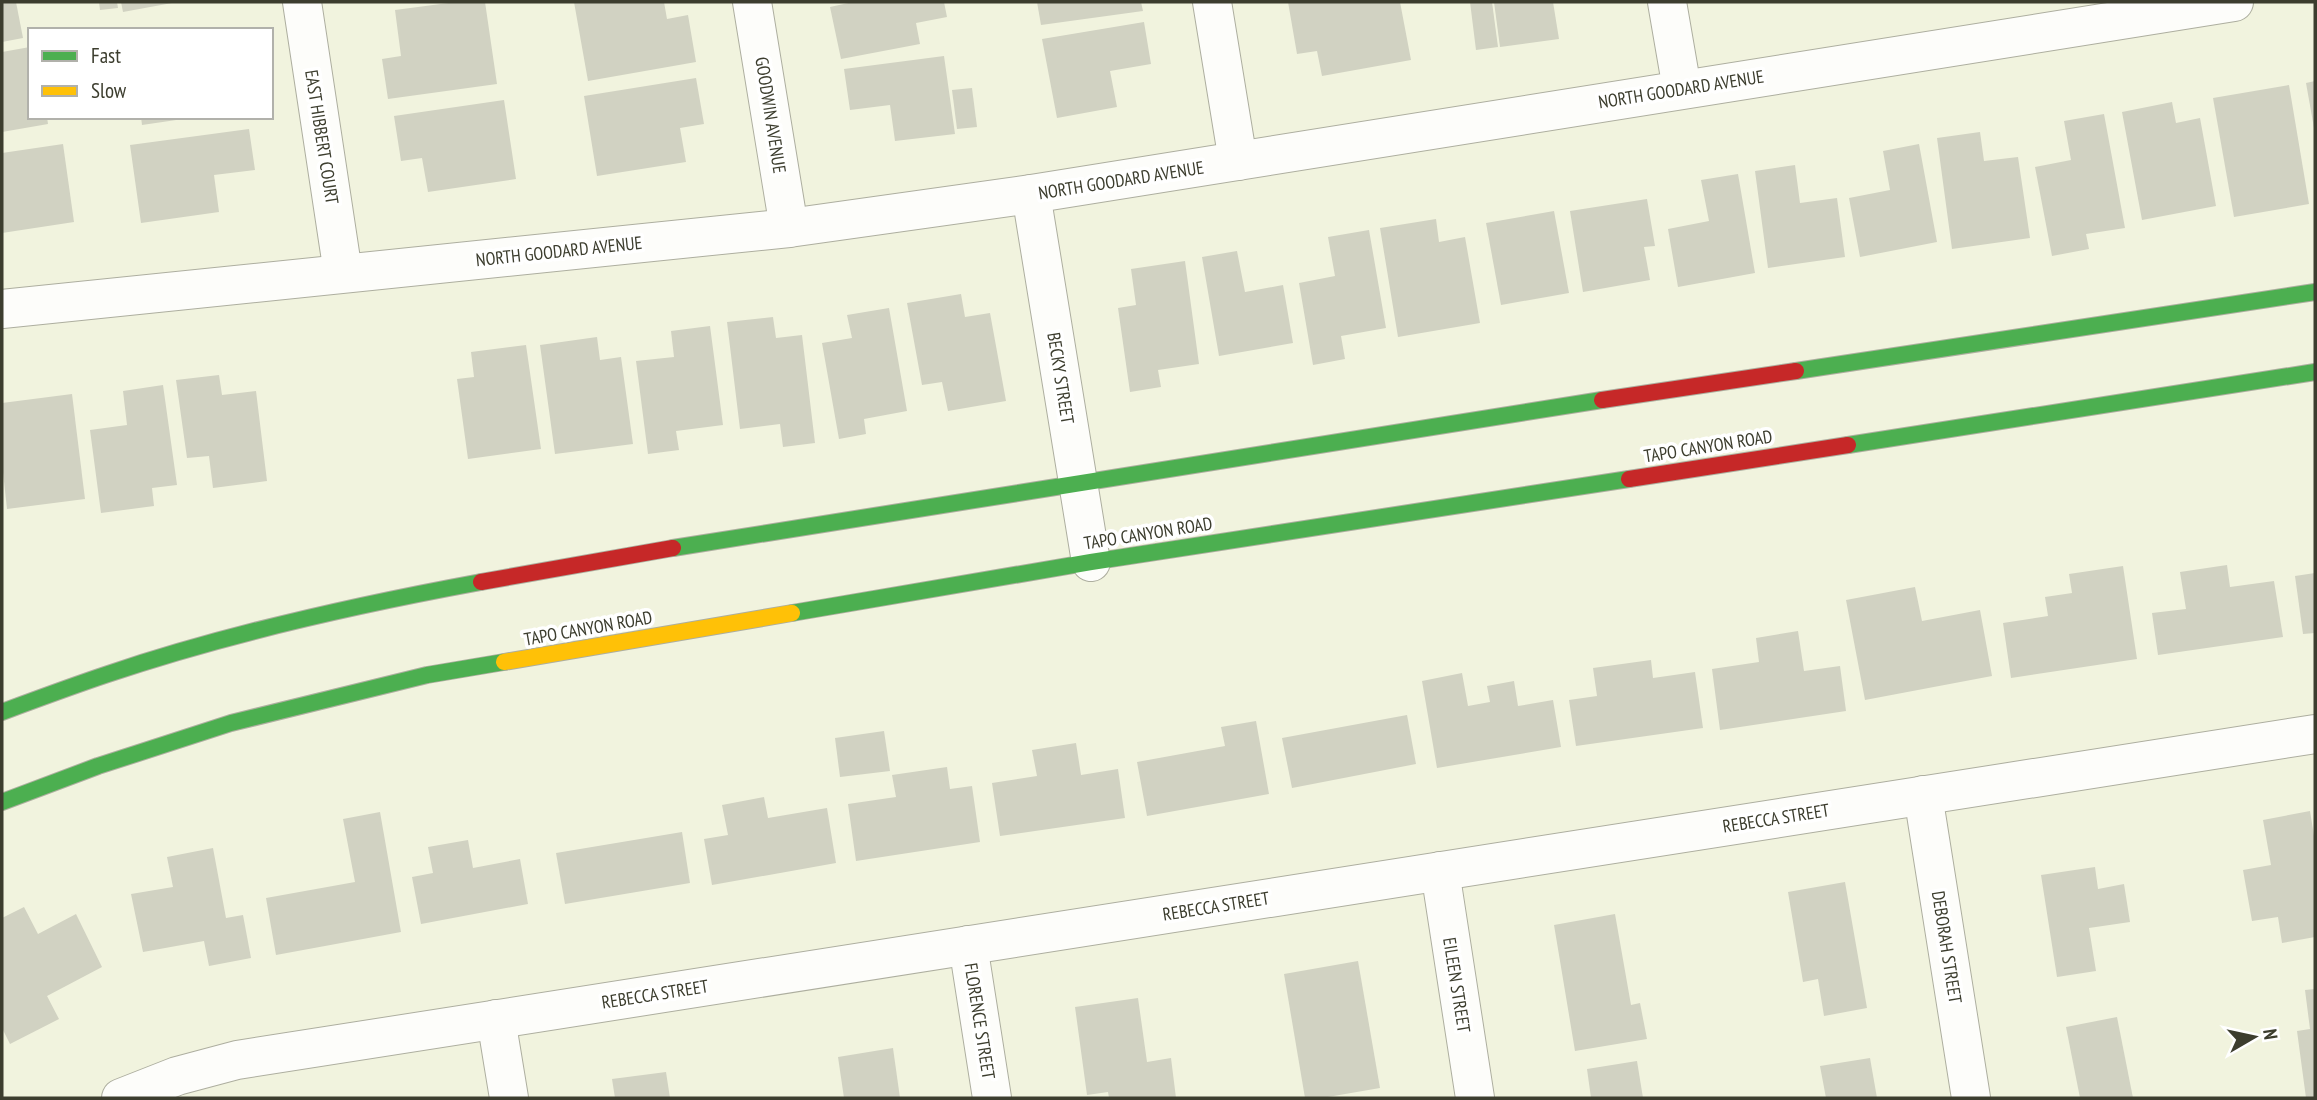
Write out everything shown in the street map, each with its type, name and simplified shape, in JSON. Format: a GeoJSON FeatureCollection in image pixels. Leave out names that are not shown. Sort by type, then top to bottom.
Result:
{"type":"FeatureCollection","features":[{"type":"Feature","properties":{"kind":"main road"},"geometry":{"type":"LineString","coordinates":[[2,712],[77,682],[196,647],[410,594],[1078,482],[2315,292]]}},
{"type":"Feature","properties":{"kind":"main road","name":"TAPO CANYON ROAD"},"geometry":{"type":"LineString","coordinates":[[2,802],[98,766],[231,723],[427,674],[1091,562],[2315,372]]}},
{"type":"Feature","properties":{"kind":"street","name":"EAST HIBBERT COURT"},"geometry":{"type":"LineString","coordinates":[[302,2],[343,273]]}},
{"type":"Feature","properties":{"kind":"street","name":"GOODWIN AVENUE"},"geometry":{"type":"LineString","coordinates":[[752,2],[789,228]]}},
{"type":"Feature","properties":{"kind":"street"},"geometry":{"type":"LineString","coordinates":[[1212,2],[1238,161]]}},
{"type":"Feature","properties":{"kind":"street"},"geometry":{"type":"LineString","coordinates":[[1667,2],[1682,89]]}},
{"type":"Feature","properties":{"kind":"street","name":"NORTH GOODARD AVENUE"},"geometry":{"type":"LineString","coordinates":[[2,309],[789,228],[1031,194],[1682,89],[2136,9],[2234,2]]}},
{"type":"Feature","properties":{"kind":"street","name":"BECKY STREET"},"geometry":{"type":"LineString","coordinates":[[1031,194],[1091,562]]}},
{"type":"Feature","properties":{"kind":"street","name":"REBECCA STREET"},"geometry":{"type":"LineString","coordinates":[[121,1098],[177,1076],[237,1060],[2315,734]]}},
{"type":"Feature","properties":{"kind":"street","name":"DEBORAH STREET"},"geometry":{"type":"LineString","coordinates":[[1923,795],[1971,1098]]}},
{"type":"Feature","properties":{"kind":"street","name":"EILEEN STREET"},"geometry":{"type":"LineString","coordinates":[[1440,871],[1475,1098]]}},
{"type":"Feature","properties":{"kind":"street","name":"FLORENCE STREET"},"geometry":{"type":"LineString","coordinates":[[968,945],[992,1098]]}},
{"type":"Feature","properties":{"kind":"street"},"geometry":{"type":"LineString","coordinates":[[496,1019],[509,1098]]}},
{"type":"Feature","properties":{"kind":"building"},"geometry":{"type":"Polygon","coordinates":[[[2,2],[16,2],[23,38],[2,42],[2,2]]]}},
{"type":"Feature","properties":{"kind":"building"},"geometry":{"type":"Polygon","coordinates":[[[99,2],[117,2],[118,8],[100,10],[99,2]]]}},
{"type":"Feature","properties":{"kind":"building"},"geometry":{"type":"Polygon","coordinates":[[[121,2],[172,2],[172,3],[123,12],[121,2]]]}},
{"type":"Feature","properties":{"kind":"building"},"geometry":{"type":"Polygon","coordinates":[[[456,2],[485,2],[497,84],[388,99],[382,59],[401,56],[395,10],[456,2]]]}},
{"type":"Feature","properties":{"kind":"building"},"geometry":{"type":"Polygon","coordinates":[[[574,2],[664,2],[667,19],[688,15],[696,62],[588,81],[574,2]]]}},
{"type":"Feature","properties":{"kind":"building"},"geometry":{"type":"Polygon","coordinates":[[[853,2],[944,2],[947,17],[916,23],[920,44],[841,59],[830,7],[853,2]]]}},
{"type":"Feature","properties":{"kind":"building"},"geometry":{"type":"Polygon","coordinates":[[[1037,2],[1141,2],[1143,11],[1041,25],[1037,2]]]}},
{"type":"Feature","properties":{"kind":"building"},"geometry":{"type":"Polygon","coordinates":[[[1288,2],[1400,2],[1411,60],[1322,76],[1317,51],[1297,54],[1288,2]]]}},
{"type":"Feature","properties":{"kind":"building"},"geometry":{"type":"Polygon","coordinates":[[[1470,2],[1492,2],[1498,47],[1476,50],[1470,2]]]}},
{"type":"Feature","properties":{"kind":"building"},"geometry":{"type":"Polygon","coordinates":[[[1494,2],[1553,2],[1559,39],[1500,47],[1494,2]]]}},
{"type":"Feature","properties":{"kind":"building"},"geometry":{"type":"Polygon","coordinates":[[[1144,22],[1151,64],[1110,71],[1117,107],[1057,118],[1042,39],[1144,22]]]}},
{"type":"Feature","properties":{"kind":"building"},"geometry":{"type":"Polygon","coordinates":[[[28,47],[28,119],[47,119],[48,124],[2,132],[2,52],[28,47]]]}},
{"type":"Feature","properties":{"kind":"building"},"geometry":{"type":"Polygon","coordinates":[[[944,56],[955,134],[895,141],[890,105],[850,110],[844,69],[944,56]]]}},
{"type":"Feature","properties":{"kind":"building"},"geometry":{"type":"Polygon","coordinates":[[[696,78],[704,124],[680,128],[686,162],[597,176],[584,96],[696,78]]]}},
{"type":"Feature","properties":{"kind":"building"},"geometry":{"type":"Polygon","coordinates":[[[2315,81],[2315,128],[2314,128],[2306,83],[2315,81]]]}},
{"type":"Feature","properties":{"kind":"building"},"geometry":{"type":"Polygon","coordinates":[[[2289,85],[2309,204],[2234,217],[2213,98],[2289,85]]]}},
{"type":"Feature","properties":{"kind":"building"},"geometry":{"type":"Polygon","coordinates":[[[972,88],[977,127],[957,129],[952,90],[972,88]]]}},
{"type":"Feature","properties":{"kind":"building"},"geometry":{"type":"Polygon","coordinates":[[[504,100],[516,179],[428,192],[422,158],[401,161],[394,116],[504,100]]]}},
{"type":"Feature","properties":{"kind":"building"},"geometry":{"type":"Polygon","coordinates":[[[2172,102],[2176,123],[2200,118],[2216,206],[2142,220],[2122,112],[2172,102]]]}},
{"type":"Feature","properties":{"kind":"building"},"geometry":{"type":"Polygon","coordinates":[[[2104,114],[2125,228],[2086,234],[2089,249],[2052,256],[2035,167],[2071,160],[2064,121],[2104,114]]]}},
{"type":"Feature","properties":{"kind":"building"},"geometry":{"type":"Polygon","coordinates":[[[141,119],[183,119],[142,125],[141,119]]]}},
{"type":"Feature","properties":{"kind":"building"},"geometry":{"type":"Polygon","coordinates":[[[249,129],[255,170],[214,175],[219,212],[141,223],[130,145],[249,129]]]}},
{"type":"Feature","properties":{"kind":"building"},"geometry":{"type":"Polygon","coordinates":[[[1980,132],[1984,161],[2018,157],[2030,238],[1952,249],[1937,138],[1980,132]]]}},
{"type":"Feature","properties":{"kind":"building"},"geometry":{"type":"Polygon","coordinates":[[[63,144],[74,222],[2,233],[2,153],[63,144]]]}},
{"type":"Feature","properties":{"kind":"building"},"geometry":{"type":"Polygon","coordinates":[[[1919,144],[1937,242],[1860,257],[1849,198],[1890,190],[1883,151],[1919,144]]]}},
{"type":"Feature","properties":{"kind":"building"},"geometry":{"type":"Polygon","coordinates":[[[1795,165],[1800,203],[1837,198],[1845,257],[1768,268],[1755,171],[1795,165]]]}},
{"type":"Feature","properties":{"kind":"building"},"geometry":{"type":"Polygon","coordinates":[[[1738,174],[1755,273],[1678,287],[1668,229],[1709,221],[1701,180],[1738,174]]]}},
{"type":"Feature","properties":{"kind":"building"},"geometry":{"type":"Polygon","coordinates":[[[1647,199],[1655,246],[1644,247],[1650,280],[1583,292],[1570,211],[1647,199]]]}},
{"type":"Feature","properties":{"kind":"building"},"geometry":{"type":"Polygon","coordinates":[[[1554,211],[1569,293],[1501,305],[1486,223],[1554,211]]]}},
{"type":"Feature","properties":{"kind":"building"},"geometry":{"type":"Polygon","coordinates":[[[1436,219],[1439,242],[1465,237],[1480,323],[1398,337],[1380,228],[1436,219]]]}},
{"type":"Feature","properties":{"kind":"building"},"geometry":{"type":"Polygon","coordinates":[[[1369,230],[1386,328],[1341,336],[1345,359],[1313,365],[1299,283],[1335,276],[1328,237],[1369,230]]]}},
{"type":"Feature","properties":{"kind":"building"},"geometry":{"type":"Polygon","coordinates":[[[1237,251],[1245,292],[1283,285],[1293,343],[1219,356],[1202,257],[1237,251]]]}},
{"type":"Feature","properties":{"kind":"building"},"geometry":{"type":"Polygon","coordinates":[[[1185,261],[1199,364],[1158,370],[1161,387],[1130,392],[1118,308],[1136,305],[1131,269],[1185,261]]]}},
{"type":"Feature","properties":{"kind":"building"},"geometry":{"type":"Polygon","coordinates":[[[961,294],[965,317],[990,313],[1006,401],[948,411],[942,382],[922,385],[907,303],[961,294]]]}},
{"type":"Feature","properties":{"kind":"building"},"geometry":{"type":"Polygon","coordinates":[[[889,308],[907,411],[864,419],[866,434],[839,439],[822,343],[852,338],[847,315],[889,308]]]}},
{"type":"Feature","properties":{"kind":"building"},"geometry":{"type":"Polygon","coordinates":[[[773,317],[776,338],[802,335],[815,443],[783,447],[780,424],[740,429],[727,322],[773,317]]]}},
{"type":"Feature","properties":{"kind":"building"},"geometry":{"type":"Polygon","coordinates":[[[710,326],[723,425],[676,431],[679,450],[648,454],[636,361],[674,357],[671,331],[710,326]]]}},
{"type":"Feature","properties":{"kind":"building"},"geometry":{"type":"Polygon","coordinates":[[[597,337],[600,360],[621,357],[633,444],[555,454],[540,345],[597,337]]]}},
{"type":"Feature","properties":{"kind":"building"},"geometry":{"type":"Polygon","coordinates":[[[526,345],[541,449],[468,459],[457,379],[474,377],[471,352],[526,345]]]}},
{"type":"Feature","properties":{"kind":"building"},"geometry":{"type":"Polygon","coordinates":[[[219,375],[222,395],[256,391],[267,481],[213,488],[209,456],[187,458],[176,380],[219,375]]]}},
{"type":"Feature","properties":{"kind":"building"},"geometry":{"type":"Polygon","coordinates":[[[163,385],[177,485],[152,488],[154,506],[101,513],[90,430],[127,425],[123,391],[163,385]]]}},
{"type":"Feature","properties":{"kind":"building"},"geometry":{"type":"Polygon","coordinates":[[[72,394],[85,499],[7,509],[2,463],[2,403],[72,394]]]}},
{"type":"Feature","properties":{"kind":"building"},"geometry":{"type":"Polygon","coordinates":[[[2227,565],[2230,587],[2274,581],[2283,637],[2158,655],[2152,613],[2186,609],[2180,572],[2227,565]]]}},
{"type":"Feature","properties":{"kind":"building"},"geometry":{"type":"Polygon","coordinates":[[[2123,566],[2137,659],[2011,678],[2003,623],[2048,616],[2045,597],[2072,593],[2069,574],[2123,566]]]}},
{"type":"Feature","properties":{"kind":"building"},"geometry":{"type":"Polygon","coordinates":[[[2315,573],[2315,633],[2303,634],[2295,576],[2315,573]]]}},
{"type":"Feature","properties":{"kind":"building"},"geometry":{"type":"Polygon","coordinates":[[[1915,587],[1922,621],[1980,610],[1992,676],[1865,700],[1846,600],[1915,587]]]}},
{"type":"Feature","properties":{"kind":"building"},"geometry":{"type":"Polygon","coordinates":[[[1798,631],[1804,671],[1840,666],[1846,711],[1720,730],[1712,669],[1759,662],[1756,638],[1798,631]]]}},
{"type":"Feature","properties":{"kind":"building"},"geometry":{"type":"Polygon","coordinates":[[[1651,660],[1653,678],[1695,672],[1703,728],[1576,746],[1569,700],[1597,696],[1593,668],[1651,660]]]}},
{"type":"Feature","properties":{"kind":"building"},"geometry":{"type":"Polygon","coordinates":[[[1462,673],[1468,706],[1490,702],[1487,686],[1514,681],[1518,706],[1553,700],[1561,747],[1437,768],[1422,681],[1462,673]]]}},
{"type":"Feature","properties":{"kind":"building"},"geometry":{"type":"Polygon","coordinates":[[[1407,715],[1416,764],[1292,788],[1282,738],[1407,715]]]}},
{"type":"Feature","properties":{"kind":"building"},"geometry":{"type":"Polygon","coordinates":[[[1256,721],[1269,794],[1147,816],[1137,762],[1225,746],[1221,727],[1256,721]]]}},
{"type":"Feature","properties":{"kind":"building"},"geometry":{"type":"Polygon","coordinates":[[[884,731],[890,771],[840,777],[835,738],[884,731]]]}},
{"type":"Feature","properties":{"kind":"building"},"geometry":{"type":"Polygon","coordinates":[[[1076,743],[1081,775],[1118,769],[1125,818],[1000,836],[992,783],[1037,776],[1032,750],[1076,743]]]}},
{"type":"Feature","properties":{"kind":"building"},"geometry":{"type":"Polygon","coordinates":[[[947,767],[950,789],[972,786],[980,842],[856,861],[848,804],[896,797],[892,775],[947,767]]]}},
{"type":"Feature","properties":{"kind":"building"},"geometry":{"type":"Polygon","coordinates":[[[764,797],[768,818],[827,808],[836,863],[712,885],[704,839],[728,835],[722,805],[764,797]]]}},
{"type":"Feature","properties":{"kind":"building"},"geometry":{"type":"Polygon","coordinates":[[[2310,811],[2315,842],[2315,937],[2282,943],[2278,917],[2252,921],[2243,870],[2271,865],[2263,820],[2310,811]]]}},
{"type":"Feature","properties":{"kind":"building"},"geometry":{"type":"Polygon","coordinates":[[[380,812],[401,932],[276,955],[266,898],[355,882],[343,819],[380,812]]]}},
{"type":"Feature","properties":{"kind":"building"},"geometry":{"type":"Polygon","coordinates":[[[682,832],[690,883],[565,904],[556,853],[682,832]]]}},
{"type":"Feature","properties":{"kind":"building"},"geometry":{"type":"Polygon","coordinates":[[[468,840],[473,868],[520,859],[528,904],[421,924],[412,877],[433,873],[428,847],[468,840]]]}},
{"type":"Feature","properties":{"kind":"building"},"geometry":{"type":"Polygon","coordinates":[[[213,848],[226,918],[243,915],[251,958],[209,966],[204,941],[143,952],[131,894],[173,887],[167,857],[213,848]]]}},
{"type":"Feature","properties":{"kind":"building"},"geometry":{"type":"Polygon","coordinates":[[[2095,867],[2098,889],[2124,884],[2130,922],[2089,928],[2096,971],[2057,977],[2041,875],[2095,867]]]}},
{"type":"Feature","properties":{"kind":"building"},"geometry":{"type":"Polygon","coordinates":[[[1845,882],[1867,1008],[1824,1016],[1818,979],[1803,982],[1788,892],[1845,882]]]}},
{"type":"Feature","properties":{"kind":"building"},"geometry":{"type":"Polygon","coordinates":[[[24,907],[38,934],[76,914],[102,967],[47,996],[59,1019],[10,1044],[2,1028],[2,918],[24,907]]]}},
{"type":"Feature","properties":{"kind":"building"},"geometry":{"type":"Polygon","coordinates":[[[1615,914],[1631,1005],[1640,1003],[1647,1039],[1575,1051],[1554,925],[1615,914]]]}},
{"type":"Feature","properties":{"kind":"building"},"geometry":{"type":"Polygon","coordinates":[[[1358,961],[1380,1088],[1322,1098],[1305,1098],[1284,974],[1358,961]]]}},
{"type":"Feature","properties":{"kind":"building"},"geometry":{"type":"Polygon","coordinates":[[[2315,989],[2315,1098],[2306,1098],[2297,1031],[2310,1029],[2305,990],[2315,989]]]}},
{"type":"Feature","properties":{"kind":"building"},"geometry":{"type":"Polygon","coordinates":[[[1138,998],[1147,1062],[1171,1058],[1176,1098],[1109,1098],[1108,1092],[1087,1095],[1075,1007],[1138,998]]]}},
{"type":"Feature","properties":{"kind":"building"},"geometry":{"type":"Polygon","coordinates":[[[2117,1017],[2133,1098],[2080,1098],[2066,1027],[2117,1017]]]}},
{"type":"Feature","properties":{"kind":"building"},"geometry":{"type":"Polygon","coordinates":[[[893,1048],[900,1098],[844,1098],[838,1057],[893,1048]]]}},
{"type":"Feature","properties":{"kind":"building"},"geometry":{"type":"Polygon","coordinates":[[[1870,1058],[1877,1098],[1826,1098],[1820,1066],[1870,1058]]]}},
{"type":"Feature","properties":{"kind":"building"},"geometry":{"type":"Polygon","coordinates":[[[1637,1061],[1643,1098],[1591,1098],[1587,1069],[1637,1061]]]}},
{"type":"Feature","properties":{"kind":"building"},"geometry":{"type":"Polygon","coordinates":[[[666,1072],[670,1098],[615,1098],[612,1079],[666,1072]]]}},
{"type":"Feature","properties":{"kind":"traffic: fast"},"geometry":{"type":"LineString","coordinates":[[1796,371],[2315,292]]}},
{"type":"Feature","properties":{"kind":"traffic: fast"},"geometry":{"type":"LineString","coordinates":[[1848,445],[2315,372]]}},
{"type":"Feature","properties":{"kind":"traffic: fast"},"geometry":{"type":"LineString","coordinates":[[673,548],[1602,400]]}},
{"type":"Feature","properties":{"kind":"traffic: fast"},"geometry":{"type":"LineString","coordinates":[[792,613],[1091,562],[1629,479]]}},
{"type":"Feature","properties":{"kind":"traffic: fast"},"geometry":{"type":"LineString","coordinates":[[2,712],[154,659],[246,633],[340,610],[481,582]]}},
{"type":"Feature","properties":{"kind":"traffic: fast"},"geometry":{"type":"LineString","coordinates":[[2,802],[98,766],[231,723],[427,675],[504,662]]}},
{"type":"Feature","properties":{"kind":"traffic: slow"},"geometry":{"type":"LineString","coordinates":[[504,662],[792,613]]}},
{"type":"Feature","properties":{"kind":"traffic: jam"},"geometry":{"type":"LineString","coordinates":[[1602,400],[1796,371]]}},
{"type":"Feature","properties":{"kind":"traffic: jam"},"geometry":{"type":"LineString","coordinates":[[1629,479],[1848,445]]}},
{"type":"Feature","properties":{"kind":"traffic: jam"},"geometry":{"type":"LineString","coordinates":[[481,582],[673,548]]}}]}
